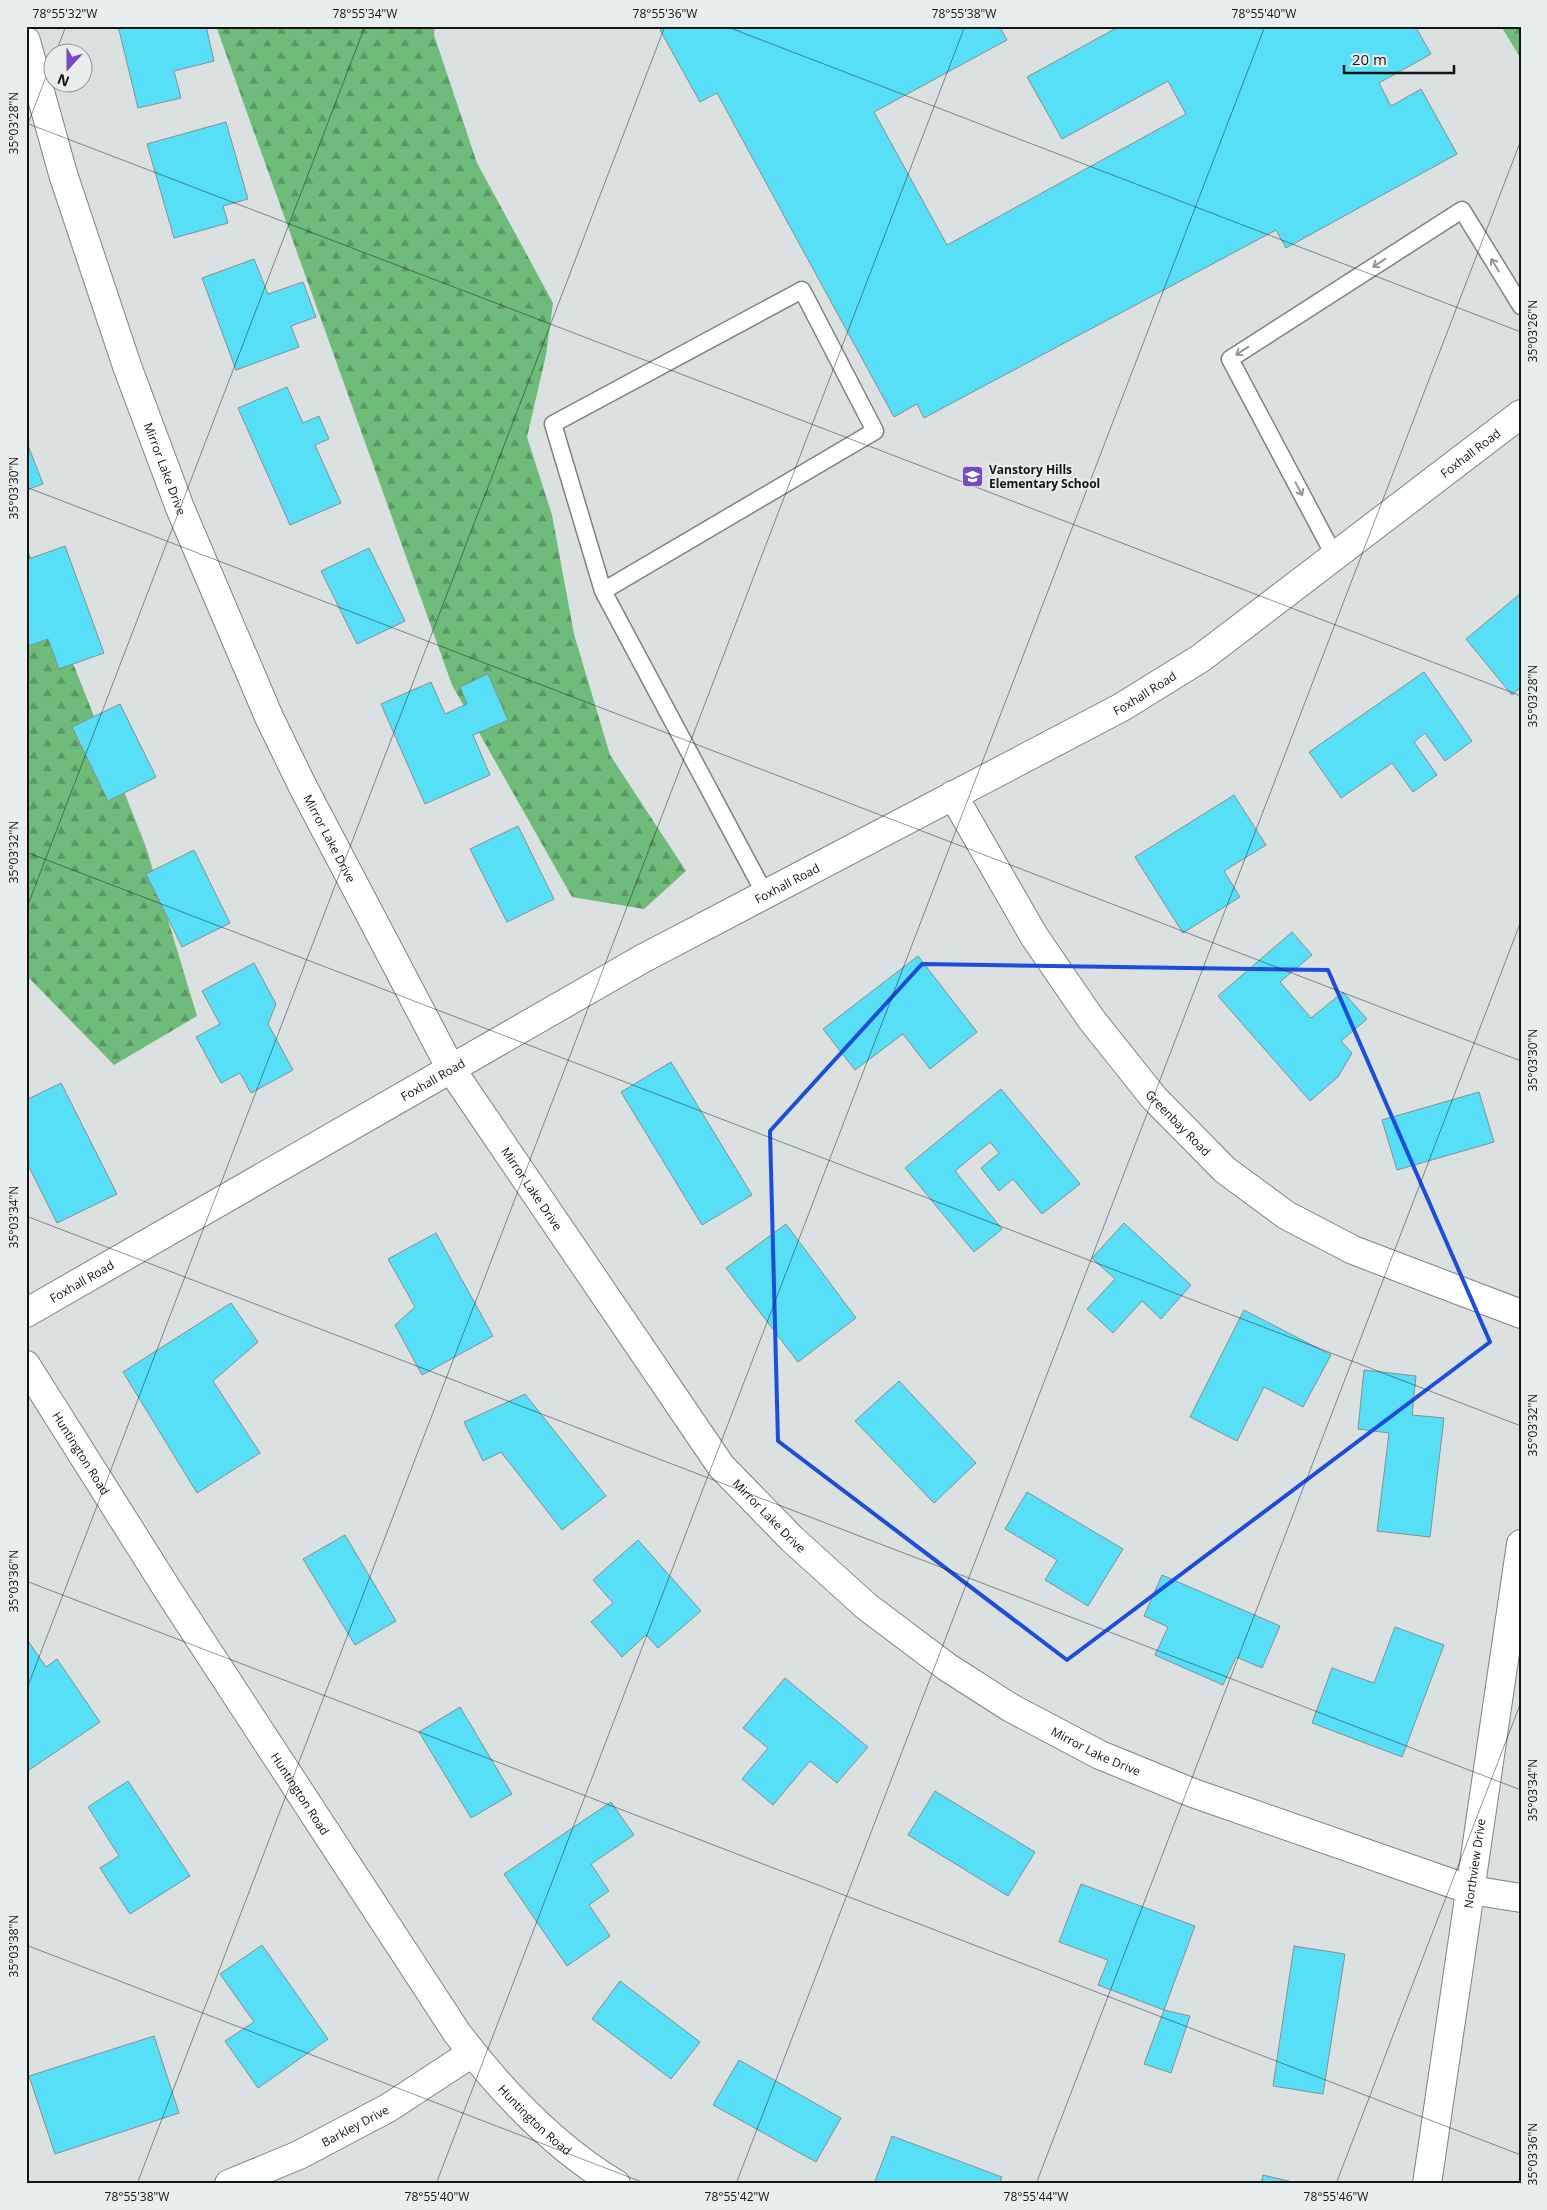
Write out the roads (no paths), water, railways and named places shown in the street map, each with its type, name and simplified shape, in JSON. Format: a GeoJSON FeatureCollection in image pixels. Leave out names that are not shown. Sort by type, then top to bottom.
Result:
{"type":"FeatureCollection","features":[{"type":"Feature","properties":{"kind":"street","name":"Mirror Lake Drive"},"geometry":{"type":"LineString","coordinates":[[26,41],[66,184],[127,366],[180,508],[269,717],[302,785],[451,1069],[721,1466],[792,1539],[866,1606],[947,1667],[995,1698],[1100,1755],[1193,1793],[1471,1890],[1521,1898]]}},
{"type":"Feature","properties":{"kind":"street","name":"Foxhall Road"},"geometry":{"type":"LineString","coordinates":[[26,1313],[642,959],[1122,707],[1201,658],[1521,414]]}},
{"type":"Feature","properties":{"kind":"street","name":"Greenbay Road"},"geometry":{"type":"LineString","coordinates":[[954,795],[1034,936],[1091,1019],[1154,1098],[1225,1170],[1286,1215],[1353,1250],[1521,1314]]}},
{"type":"Feature","properties":{"kind":"street","name":"Huntington Road"},"geometry":{"type":"LineString","coordinates":[[26,1365],[170,1595],[472,2053],[534,2122],[593,2170],[616,2184]]}},
{"type":"Feature","properties":{"kind":"street","name":"Northview Drive"},"geometry":{"type":"LineString","coordinates":[[1427,2184],[1521,1544]]}},
{"type":"Feature","properties":{"kind":"street","name":"Barkley Drive"},"geometry":{"type":"LineString","coordinates":[[229,2184],[299,2155],[380,2112],[472,2053]]}},
{"type":"Feature","properties":{"kind":"lane"},"geometry":{"type":"LineString","coordinates":[[1335,557],[1230,359],[1462,210],[1521,306]]}},
{"type":"Feature","properties":{"kind":"lane"},"geometry":{"type":"LineString","coordinates":[[603,591],[874,432],[802,290],[553,424],[603,591],[765,894]]}},
{"type":"Feature","properties":{"kind":"place","name":"Vanstory Hills Elementary School"},"geometry":{"type":"Point","coordinates":[973,476]}}]}
